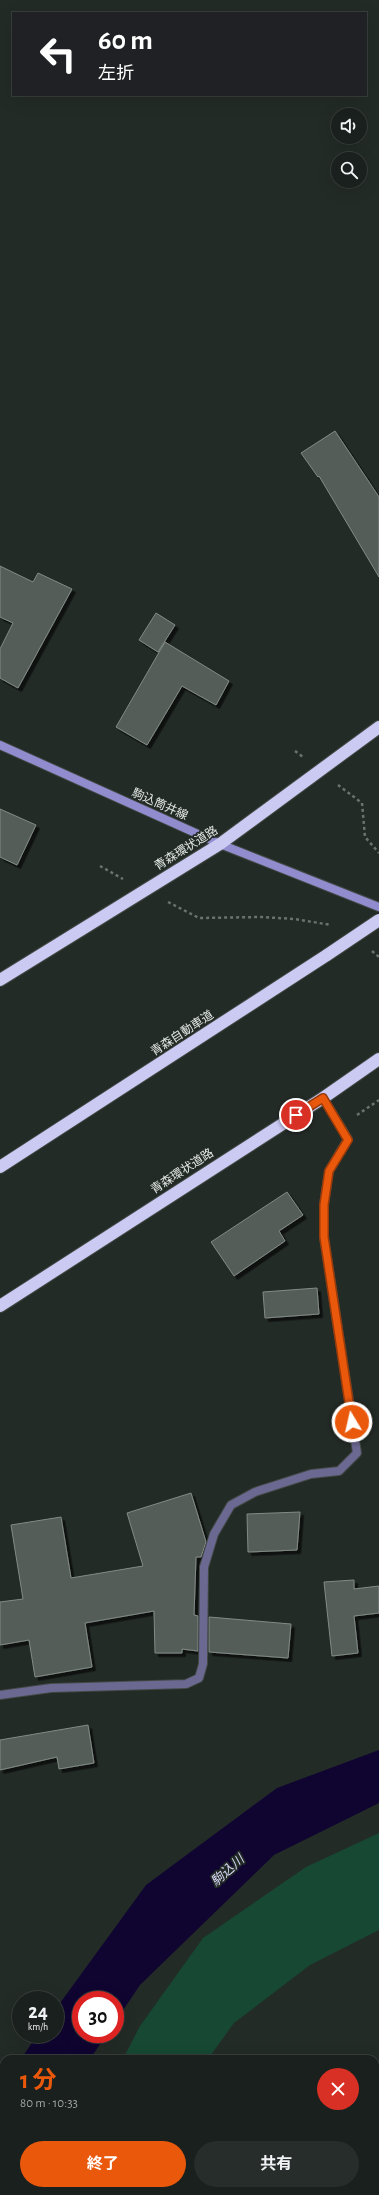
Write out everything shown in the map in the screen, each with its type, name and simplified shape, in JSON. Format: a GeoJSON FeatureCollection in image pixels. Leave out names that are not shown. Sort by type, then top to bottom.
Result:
{"type":"FeatureCollection","features":[{"type":"Feature","properties":{"kind":"highway","name":"青森環状道路"},"geometry":{"type":"LineString","coordinates":[[0,980],[220,844],[379,727]]}},
{"type":"Feature","properties":{"kind":"highway","name":"青森自動車道"},"geometry":{"type":"LineString","coordinates":[[0,1168],[379,920]]}},
{"type":"Feature","properties":{"kind":"highway","name":"青森環状道路"},"geometry":{"type":"LineString","coordinates":[[0,1306],[323,1098],[379,1059]]}},
{"type":"Feature","properties":{"kind":"main road","name":"駒込筒井線"},"geometry":{"type":"LineString","coordinates":[[0,745],[220,844],[379,907]]}},
{"type":"Feature","properties":{"kind":"street"},"geometry":{"type":"LineString","coordinates":[[0,1695],[51,1688],[186,1684],[199,1678],[203,1664],[204,1567],[214,1534],[231,1505],[255,1492],[311,1474],[339,1471],[357,1453],[324,1237],[324,1205],[329,1171],[348,1140],[323,1098]]}},
{"type":"Feature","properties":{"kind":"path"},"geometry":{"type":"LineString","coordinates":[[295,750],[362,803],[365,837],[379,853]]}},
{"type":"Feature","properties":{"kind":"path"},"geometry":{"type":"LineString","coordinates":[[100,866],[144,891],[200,918],[260,916],[295,919],[332,926]]}},
{"type":"Feature","properties":{"kind":"path"},"geometry":{"type":"LineString","coordinates":[[368,947],[379,958]]}},
{"type":"Feature","properties":{"kind":"path"},"geometry":{"type":"LineString","coordinates":[[340,1127],[379,1100]]}},
{"type":"Feature","properties":{"kind":"green space"},"geometry":{"type":"Polygon","coordinates":[[[379,1833],[379,1930],[310,1965],[234,2023],[211,2055],[125,2055],[140,2026],[203,1938],[306,1867],[379,1833]]]}},
{"type":"Feature","properties":{"kind":"water","name":"駒込川"},"geometry":{"type":"Polygon","coordinates":[[[379,1750],[379,1803],[274,1855],[140,1985],[124,2009],[124,1991],[72,1991],[72,2043],[101,2043],[93,2055],[24,2055],[32,2043],[64,2043],[64,1998],[146,1885],[277,1788],[379,1750]]]}},
{"type":"Feature","properties":{"kind":"building"},"geometry":{"type":"Polygon","coordinates":[[[335,431],[379,497],[379,577],[319,476],[318,477],[301,453],[335,431]]]}},
{"type":"Feature","properties":{"kind":"building"},"geometry":{"type":"Polygon","coordinates":[[[0,566],[33,582],[38,573],[72,589],[18,688],[0,678],[0,649],[13,623],[0,617],[0,566]]]}},
{"type":"Feature","properties":{"kind":"building"},"geometry":{"type":"Polygon","coordinates":[[[156,613],[175,625],[158,652],[139,640],[156,613]]]}},
{"type":"Feature","properties":{"kind":"building"},"geometry":{"type":"Polygon","coordinates":[[[165,642],[229,681],[216,705],[182,686],[147,745],[116,727],[165,642]]]}},
{"type":"Feature","properties":{"kind":"building"},"geometry":{"type":"Polygon","coordinates":[[[0,809],[36,825],[17,865],[0,857],[0,809]]]}},
{"type":"Feature","properties":{"kind":"building"},"geometry":{"type":"Polygon","coordinates":[[[287,1192],[303,1215],[279,1231],[285,1241],[234,1276],[211,1242],[287,1192]]]}},
{"type":"Feature","properties":{"kind":"building"},"geometry":{"type":"Polygon","coordinates":[[[317,1288],[319,1314],[265,1318],[263,1292],[317,1288]]]}},
{"type":"Feature","properties":{"kind":"building"},"geometry":{"type":"Polygon","coordinates":[[[191,1493],[206,1542],[201,1557],[196,1557],[194,1615],[198,1616],[198,1651],[182,1649],[182,1653],[155,1653],[154,1611],[85,1623],[92,1667],[35,1677],[29,1640],[0,1645],[0,1602],[23,1599],[11,1525],[61,1517],[71,1578],[143,1566],[127,1513],[191,1493]]]}},
{"type":"Feature","properties":{"kind":"building"},"geometry":{"type":"Polygon","coordinates":[[[300,1512],[297,1550],[248,1552],[247,1514],[300,1512]]]}},
{"type":"Feature","properties":{"kind":"building"},"geometry":{"type":"Polygon","coordinates":[[[354,1580],[354,1589],[379,1586],[379,1613],[354,1616],[358,1653],[332,1656],[324,1582],[354,1580]]]}},
{"type":"Feature","properties":{"kind":"building"},"geometry":{"type":"Polygon","coordinates":[[[209,1617],[291,1624],[288,1658],[209,1652],[209,1617]]]}},
{"type":"Feature","properties":{"kind":"building"},"geometry":{"type":"Polygon","coordinates":[[[88,1725],[94,1763],[59,1769],[57,1757],[0,1770],[0,1740],[88,1725]]]}},
{"type":"Feature","properties":{"kind":"route"},"geometry":{"type":"LineString","coordinates":[[296,1115],[323,1098],[348,1140],[329,1171],[324,1205],[324,1237],[352,1422]]}}]}
